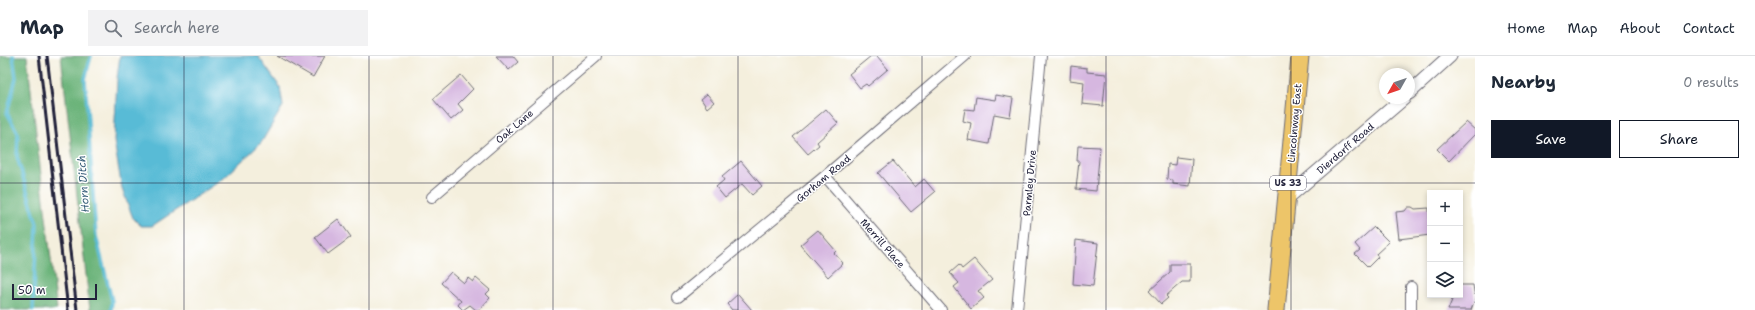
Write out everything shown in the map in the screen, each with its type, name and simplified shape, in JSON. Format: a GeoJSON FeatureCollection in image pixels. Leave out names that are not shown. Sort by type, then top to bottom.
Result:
{"type":"FeatureCollection","features":[{"type":"Feature","properties":{"kind":"highway","name":"Lincolnway East"},"geometry":{"type":"LineString","coordinates":[[1276,310],[1300,56]]}},
{"type":"Feature","properties":{"kind":"street","name":"Oak Lane"},"geometry":{"type":"LineString","coordinates":[[432,197],[596,56]]}},
{"type":"Feature","properties":{"kind":"street","name":"Gorham Road"},"geometry":{"type":"LineString","coordinates":[[678,297],[825,176],[965,56]]}},
{"type":"Feature","properties":{"kind":"street","name":"Parmley Drive"},"geometry":{"type":"LineString","coordinates":[[1017,310],[1041,56]]}},
{"type":"Feature","properties":{"kind":"street","name":"Dierdorff Road"},"geometry":{"type":"LineString","coordinates":[[1415,88],[1450,56]]}},
{"type":"Feature","properties":{"kind":"street","name":"Dierdorff Road"},"geometry":{"type":"LineString","coordinates":[[1287,198],[1397,104]]}},
{"type":"Feature","properties":{"kind":"street","name":"Merrill Place"},"geometry":{"type":"LineString","coordinates":[[825,176],[941,310]]}},
{"type":"Feature","properties":{"kind":"street"},"geometry":{"type":"LineString","coordinates":[[1411,287],[1411,310]]}},
{"type":"Feature","properties":{"kind":"green space"},"geometry":{"type":"Polygon","coordinates":[[[0,56],[27,56],[57,310],[0,310],[0,56]]]}},
{"type":"Feature","properties":{"kind":"green space"},"geometry":{"type":"Polygon","coordinates":[[[61,56],[91,56],[85,79],[96,236],[112,301],[111,310],[90,310],[61,56]]]}},
{"type":"Feature","properties":{"kind":"water"},"geometry":{"type":"Polygon","coordinates":[[[120,56],[258,56],[280,87],[283,106],[261,143],[223,179],[152,226],[141,226],[133,218],[122,189],[114,141],[117,78],[120,56]]]}},
{"type":"Feature","properties":{"kind":"building"},"geometry":{"type":"Polygon","coordinates":[[[277,56],[325,56],[313,77],[277,56]]]}},
{"type":"Feature","properties":{"kind":"building"},"geometry":{"type":"Polygon","coordinates":[[[496,56],[513,56],[518,62],[509,70],[496,56]]]}},
{"type":"Feature","properties":{"kind":"building"},"geometry":{"type":"Polygon","coordinates":[[[871,56],[877,56],[888,69],[868,86],[866,84],[860,88],[849,74],[871,56]]]}},
{"type":"Feature","properties":{"kind":"building"},"geometry":{"type":"Polygon","coordinates":[[[1071,66],[1087,68],[1087,72],[1106,74],[1103,106],[1082,104],[1084,82],[1070,80],[1071,66]]]}},
{"type":"Feature","properties":{"kind":"building"},"geometry":{"type":"Polygon","coordinates":[[[461,75],[473,89],[458,104],[463,110],[451,120],[433,99],[461,75]]]}},
{"type":"Feature","properties":{"kind":"building"},"geometry":{"type":"Polygon","coordinates":[[[707,94],[714,102],[707,108],[701,99],[707,94]]]}},
{"type":"Feature","properties":{"kind":"building"},"geometry":{"type":"Polygon","coordinates":[[[996,95],[1013,98],[1010,117],[994,114],[989,144],[968,140],[971,123],[963,121],[965,109],[974,110],[976,97],[995,100],[996,95]]]}},
{"type":"Feature","properties":{"kind":"building"},"geometry":{"type":"Polygon","coordinates":[[[826,109],[838,123],[817,142],[819,145],[808,154],[793,137],[826,109]]]}},
{"type":"Feature","properties":{"kind":"building"},"geometry":{"type":"Polygon","coordinates":[[[1466,122],[1475,130],[1475,134],[1449,161],[1437,149],[1466,122]]]}},
{"type":"Feature","properties":{"kind":"building"},"geometry":{"type":"Polygon","coordinates":[[[1078,146],[1100,147],[1096,191],[1076,189],[1079,161],[1077,161],[1078,146]]]}},
{"type":"Feature","properties":{"kind":"building"},"geometry":{"type":"Polygon","coordinates":[[[1176,157],[1192,159],[1190,186],[1173,184],[1173,180],[1167,179],[1168,164],[1175,165],[1176,157]]]}},
{"type":"Feature","properties":{"kind":"building"},"geometry":{"type":"Polygon","coordinates":[[[741,161],[762,186],[752,195],[742,184],[725,198],[716,187],[724,180],[722,177],[741,161]]]}},
{"type":"Feature","properties":{"kind":"building"},"geometry":{"type":"Polygon","coordinates":[[[893,161],[915,187],[924,179],[935,192],[911,212],[878,173],[893,161]]]}},
{"type":"Feature","properties":{"kind":"building"},"geometry":{"type":"Polygon","coordinates":[[[1408,207],[1415,209],[1427,208],[1427,235],[1399,239],[1396,212],[1405,211],[1408,207]]]}},
{"type":"Feature","properties":{"kind":"building"},"geometry":{"type":"Polygon","coordinates":[[[338,219],[351,237],[328,254],[315,237],[338,219]]]}},
{"type":"Feature","properties":{"kind":"building"},"geometry":{"type":"Polygon","coordinates":[[[1374,227],[1389,242],[1376,254],[1378,257],[1368,267],[1355,254],[1360,250],[1355,244],[1374,227]]]}},
{"type":"Feature","properties":{"kind":"building"},"geometry":{"type":"Polygon","coordinates":[[[818,230],[836,251],[834,253],[843,263],[828,277],[800,245],[818,230]]]}},
{"type":"Feature","properties":{"kind":"building"},"geometry":{"type":"Polygon","coordinates":[[[1076,240],[1098,243],[1093,286],[1073,284],[1076,240]]]}},
{"type":"Feature","properties":{"kind":"building"},"geometry":{"type":"Polygon","coordinates":[[[974,259],[992,280],[978,291],[984,298],[971,309],[954,287],[959,283],[950,273],[959,265],[962,269],[974,259]]]}},
{"type":"Feature","properties":{"kind":"building"},"geometry":{"type":"Polygon","coordinates":[[[1170,264],[1190,264],[1190,282],[1182,282],[1166,296],[1168,298],[1161,304],[1149,291],[1170,272],[1170,264]]]}},
{"type":"Feature","properties":{"kind":"building"},"geometry":{"type":"Polygon","coordinates":[[[451,272],[464,283],[468,278],[473,282],[476,278],[490,290],[486,294],[490,298],[479,310],[476,310],[470,305],[463,310],[458,305],[461,301],[441,283],[451,272]]]}},
{"type":"Feature","properties":{"kind":"building"},"geometry":{"type":"Polygon","coordinates":[[[1463,285],[1473,285],[1475,299],[1471,310],[1448,310],[1453,298],[1463,298],[1463,285]]]}},
{"type":"Feature","properties":{"kind":"building"},"geometry":{"type":"Polygon","coordinates":[[[738,294],[752,310],[732,310],[727,304],[738,294]]]}},
{"type":"Feature","properties":{"kind":"waterway"},"geometry":{"type":"LineString","coordinates":[[13,56],[16,78],[7,113],[18,133],[17,157],[37,224],[33,310]]}},
{"type":"Feature","properties":{"kind":"waterway","name":"Horn Ditch"},"geometry":{"type":"LineString","coordinates":[[91,56],[85,79],[96,236],[112,301],[111,310]]}},
{"type":"Feature","properties":{"kind":"railway"},"geometry":{"type":"LineString","coordinates":[[39,56],[68,310]]}},
{"type":"Feature","properties":{"kind":"railway"},"geometry":{"type":"LineString","coordinates":[[47,56],[77,310]]}}]}
